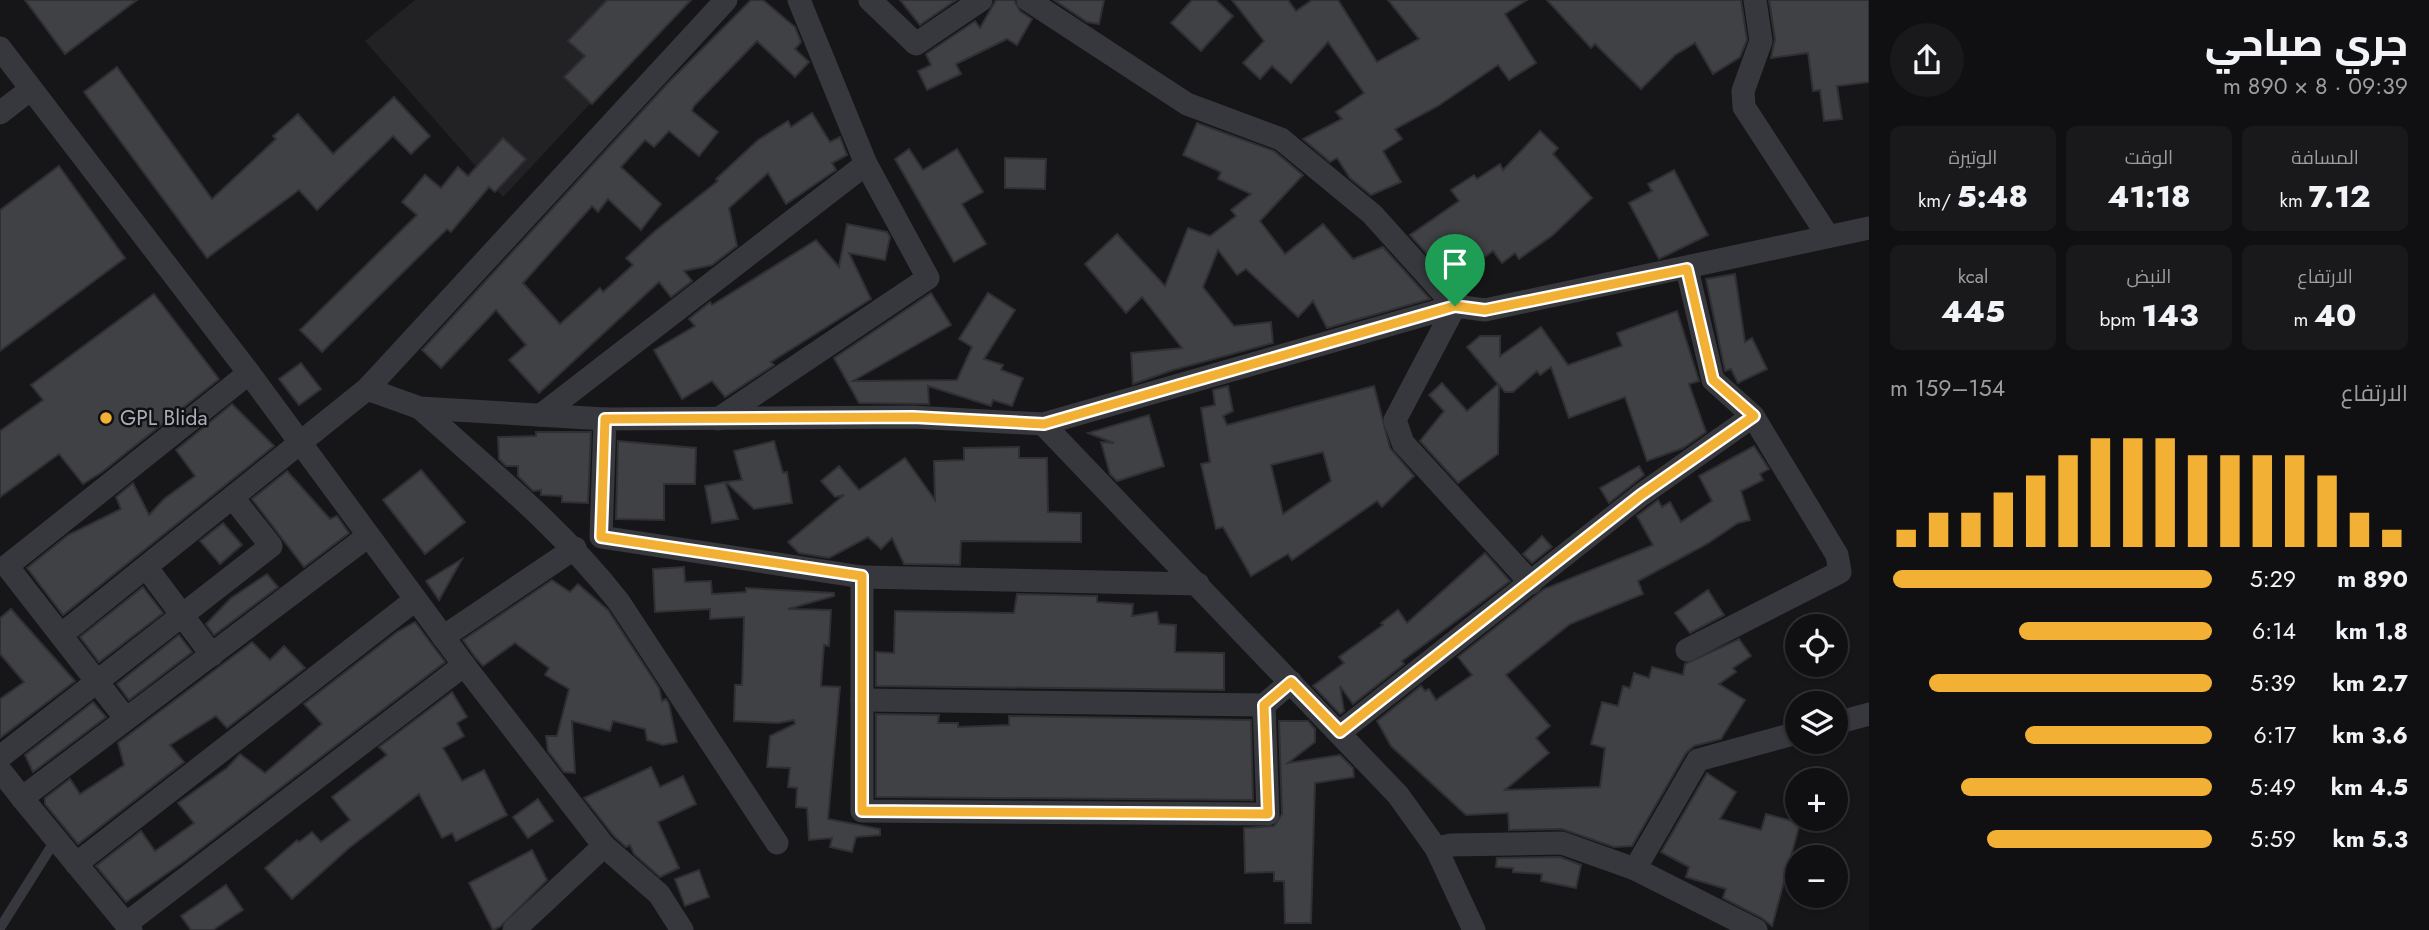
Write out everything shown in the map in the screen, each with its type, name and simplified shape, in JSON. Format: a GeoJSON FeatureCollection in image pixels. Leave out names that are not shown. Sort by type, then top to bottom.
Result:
{"type":"FeatureCollection","features":[{"type":"Feature","properties":{"kind":"street"},"geometry":{"type":"LineString","coordinates":[[61,635],[368,390],[726,0]]}},
{"type":"Feature","properties":{"kind":"street"},"geometry":{"type":"LineString","coordinates":[[718,419],[928,278],[866,164],[799,0]]}},
{"type":"Feature","properties":{"kind":"street"},"geometry":{"type":"LineString","coordinates":[[870,0],[916,44],[981,0]]}},
{"type":"Feature","properties":{"kind":"street"},"geometry":{"type":"LineString","coordinates":[[1028,0],[1187,104],[1281,139],[1372,214],[1455,306]]}},
{"type":"Feature","properties":{"kind":"street"},"geometry":{"type":"LineString","coordinates":[[1755,0],[1761,41],[1743,91],[1744,107],[1828,236]]}},
{"type":"Feature","properties":{"kind":"street"},"geometry":{"type":"LineString","coordinates":[[0,48],[249,373],[464,665],[604,846],[659,894],[682,930]]}},
{"type":"Feature","properties":{"kind":"street"},"geometry":{"type":"LineString","coordinates":[[0,113],[31,89]]}},
{"type":"Feature","properties":{"kind":"street"},"geometry":{"type":"LineString","coordinates":[[541,415],[866,164]]}},
{"type":"Feature","properties":{"kind":"street"},"geometry":{"type":"LineString","coordinates":[[368,390],[420,408],[605,419],[913,417],[1044,424],[1455,306],[1485,310],[1869,228]]}},
{"type":"Feature","properties":{"kind":"street"},"geometry":{"type":"LineString","coordinates":[[1687,269],[1713,380],[1754,416],[1837,555],[1840,572],[1687,650]]}},
{"type":"Feature","properties":{"kind":"street"},"geometry":{"type":"LineString","coordinates":[[1455,306],[1395,420],[1403,443],[1531,583]]}},
{"type":"Feature","properties":{"kind":"street"},"geometry":{"type":"LineString","coordinates":[[127,719],[4,567],[249,373]]}},
{"type":"Feature","properties":{"kind":"street"},"geometry":{"type":"LineString","coordinates":[[420,408],[575,548],[619,602],[777,843]]}},
{"type":"Feature","properties":{"kind":"street"},"geometry":{"type":"LineString","coordinates":[[1340,732],[1641,495],[1754,416]]}},
{"type":"Feature","properties":{"kind":"street"},"geometry":{"type":"LineString","coordinates":[[605,419],[601,537],[862,576],[1198,584]]}},
{"type":"Feature","properties":{"kind":"street"},"geometry":{"type":"LineString","coordinates":[[1044,424],[1398,795],[1436,848],[1474,930]]}},
{"type":"Feature","properties":{"kind":"street"},"geometry":{"type":"LineString","coordinates":[[0,757],[271,546],[233,498]]}},
{"type":"Feature","properties":{"kind":"street"},"geometry":{"type":"LineString","coordinates":[[22,798],[368,536]]}},
{"type":"Feature","properties":{"kind":"street"},"geometry":{"type":"LineString","coordinates":[[443,637],[575,548]]}},
{"type":"Feature","properties":{"kind":"street"},"geometry":{"type":"LineString","coordinates":[[146,567],[212,654]]}},
{"type":"Feature","properties":{"kind":"street"},"geometry":{"type":"LineString","coordinates":[[862,576],[862,811],[1268,814],[1264,705]]}},
{"type":"Feature","properties":{"kind":"street"},"geometry":{"type":"LineString","coordinates":[[76,864],[415,600]]}},
{"type":"Feature","properties":{"kind":"street"},"geometry":{"type":"LineString","coordinates":[[0,770],[128,927],[464,665]]}},
{"type":"Feature","properties":{"kind":"street"},"geometry":{"type":"LineString","coordinates":[[862,700],[1264,705],[1291,682]]}},
{"type":"Feature","properties":{"kind":"street"},"geometry":{"type":"LineString","coordinates":[[1848,720],[1869,714]]}},
{"type":"Feature","properties":{"kind":"street"},"geometry":{"type":"LineString","coordinates":[[1635,869],[1698,760],[1785,736]]}},
{"type":"Feature","properties":{"kind":"street"},"geometry":{"type":"LineString","coordinates":[[1436,848],[1451,845],[1562,844],[1635,869],[1756,930]]}},
{"type":"Feature","properties":{"kind":"street"},"geometry":{"type":"LineString","coordinates":[[514,930],[604,846]]}},
{"type":"Feature","properties":{"kind":"lane"},"geometry":{"type":"LineString","coordinates":[[0,928],[56,839]]}},
{"type":"Feature","properties":{"kind":"shaded area"},"geometry":{"type":"Polygon","coordinates":[[[415,0],[687,0],[503,197],[365,41],[415,0]]]}},
{"type":"Feature","properties":{"kind":"building"},"geometry":{"type":"Polygon","coordinates":[[[25,0],[137,0],[65,54],[25,0]]]}},
{"type":"Feature","properties":{"kind":"building"},"geometry":{"type":"Polygon","coordinates":[[[607,0],[691,0],[592,104],[564,77],[585,56],[568,41],[607,0]]]}},
{"type":"Feature","properties":{"kind":"building"},"geometry":{"type":"Polygon","coordinates":[[[751,0],[763,0],[795,27],[801,42],[795,49],[809,62],[795,77],[757,41],[694,106],[692,111],[718,132],[699,156],[669,131],[654,147],[645,140],[621,167],[661,204],[641,230],[608,199],[598,212],[592,206],[523,283],[560,324],[600,288],[603,292],[633,265],[626,258],[655,231],[718,181],[716,179],[758,140],[788,121],[791,127],[812,113],[830,142],[840,137],[847,155],[832,163],[836,170],[786,204],[768,173],[729,208],[737,246],[712,265],[684,271],[692,281],[671,297],[659,282],[539,393],[509,360],[526,345],[496,310],[441,368],[422,350],[668,83],[751,0]]]}},
{"type":"Feature","properties":{"kind":"building"},"geometry":{"type":"Polygon","coordinates":[[[900,0],[956,0],[920,25],[900,0]]]}},
{"type":"Feature","properties":{"kind":"building"},"geometry":{"type":"Polygon","coordinates":[[[996,0],[1014,0],[1020,11],[1032,19],[1017,45],[1007,39],[956,64],[961,74],[927,90],[918,71],[931,65],[926,54],[975,21],[980,28],[996,0]]]}},
{"type":"Feature","properties":{"kind":"building"},"geometry":{"type":"Polygon","coordinates":[[[1054,0],[1104,0],[1099,24],[1087,22],[1054,0]]]}},
{"type":"Feature","properties":{"kind":"building"},"geometry":{"type":"Polygon","coordinates":[[[1192,0],[1216,0],[1233,16],[1201,51],[1171,23],[1192,0]]]}},
{"type":"Feature","properties":{"kind":"building"},"geometry":{"type":"Polygon","coordinates":[[[1232,0],[1288,0],[1296,11],[1312,0],[1338,0],[1377,62],[1419,39],[1388,0],[1527,0],[1505,14],[1536,63],[1509,80],[1498,65],[1438,106],[1395,129],[1402,139],[1383,151],[1401,182],[1371,195],[1350,178],[1337,158],[1330,162],[1303,139],[1342,119],[1336,112],[1364,93],[1328,42],[1291,83],[1272,66],[1260,79],[1243,63],[1264,41],[1232,0]]]}},
{"type":"Feature","properties":{"kind":"building"},"geometry":{"type":"Polygon","coordinates":[[[1547,0],[1741,0],[1747,40],[1740,57],[1713,74],[1695,43],[1675,55],[1641,89],[1595,44],[1591,48],[1547,0]]]}},
{"type":"Feature","properties":{"kind":"building"},"geometry":{"type":"Polygon","coordinates":[[[1769,0],[1869,0],[1869,82],[1837,86],[1842,119],[1824,121],[1820,90],[1813,91],[1808,53],[1771,58],[1775,39],[1769,0]]]}},
{"type":"Feature","properties":{"kind":"building"},"geometry":{"type":"Polygon","coordinates":[[[117,67],[212,199],[276,139],[273,136],[298,114],[333,154],[394,97],[430,136],[411,154],[393,136],[317,210],[299,190],[207,258],[84,92],[117,67]]]}},
{"type":"Feature","properties":{"kind":"building"},"geometry":{"type":"Polygon","coordinates":[[[1197,123],[1274,151],[1303,175],[1260,221],[1285,254],[1323,224],[1353,259],[1383,247],[1430,299],[1327,328],[1313,301],[1298,317],[1246,269],[1237,275],[1218,250],[1203,287],[1234,326],[1271,322],[1273,343],[1173,370],[1133,384],[1131,353],[1182,348],[1142,297],[1126,313],[1085,264],[1117,234],[1165,286],[1188,228],[1210,236],[1236,216],[1231,210],[1251,194],[1218,179],[1221,172],[1183,155],[1197,123]]]}},
{"type":"Feature","properties":{"kind":"building"},"geometry":{"type":"Polygon","coordinates":[[[1540,131],[1558,148],[1553,154],[1592,198],[1553,235],[1519,259],[1515,253],[1502,263],[1493,251],[1451,281],[1410,235],[1459,201],[1451,190],[1474,175],[1477,179],[1500,164],[1503,170],[1540,131]]]}},
{"type":"Feature","properties":{"kind":"building"},"geometry":{"type":"Polygon","coordinates":[[[503,138],[526,159],[495,192],[489,187],[451,232],[447,229],[322,352],[300,330],[417,215],[402,202],[425,175],[441,188],[458,167],[468,176],[503,138]]]}},
{"type":"Feature","properties":{"kind":"building"},"geometry":{"type":"Polygon","coordinates":[[[909,149],[923,170],[957,149],[983,192],[962,204],[986,244],[954,262],[895,159],[909,149]]]}},
{"type":"Feature","properties":{"kind":"building"},"geometry":{"type":"Polygon","coordinates":[[[1005,158],[1046,159],[1045,189],[1005,188],[1005,158]]]}},
{"type":"Feature","properties":{"kind":"building"},"geometry":{"type":"Polygon","coordinates":[[[59,166],[125,258],[0,351],[0,210],[59,166]]]}},
{"type":"Feature","properties":{"kind":"building"},"geometry":{"type":"Polygon","coordinates":[[[1674,170],[1708,235],[1659,259],[1629,203],[1652,191],[1648,184],[1674,170]]]}},
{"type":"Feature","properties":{"kind":"building"},"geometry":{"type":"Polygon","coordinates":[[[847,224],[887,232],[890,237],[885,260],[849,253],[871,299],[771,362],[774,365],[725,397],[712,381],[682,399],[654,350],[695,326],[689,319],[710,302],[712,305],[816,240],[839,267],[847,224]]]}},
{"type":"Feature","properties":{"kind":"building"},"geometry":{"type":"Polygon","coordinates":[[[1735,274],[1745,342],[1752,338],[1767,369],[1738,383],[1731,369],[1725,371],[1706,279],[1735,274]]]}},
{"type":"Feature","properties":{"kind":"building"},"geometry":{"type":"Polygon","coordinates":[[[931,293],[951,325],[853,381],[957,380],[972,347],[959,339],[988,293],[1015,310],[984,359],[1003,365],[1001,370],[1023,378],[1012,406],[993,400],[991,406],[928,386],[929,404],[859,403],[834,358],[931,293]]]}},
{"type":"Feature","properties":{"kind":"building"},"geometry":{"type":"Polygon","coordinates":[[[154,294],[219,379],[102,472],[83,484],[59,454],[0,497],[0,431],[43,400],[31,385],[154,294]]]}},
{"type":"Feature","properties":{"kind":"building"},"geometry":{"type":"Polygon","coordinates":[[[1677,311],[1699,381],[1689,384],[1706,432],[1683,448],[1647,461],[1625,397],[1569,418],[1551,367],[1540,375],[1537,371],[1513,392],[1505,392],[1499,385],[1498,454],[1458,483],[1420,441],[1444,411],[1429,395],[1442,383],[1467,411],[1498,384],[1467,347],[1480,336],[1500,336],[1500,356],[1541,327],[1568,365],[1622,346],[1617,333],[1677,311]]]}},
{"type":"Feature","properties":{"kind":"building"},"geometry":{"type":"Polygon","coordinates":[[[301,363],[321,389],[299,405],[279,379],[301,363]]]}},
{"type":"Feature","properties":{"kind":"building"},"geometry":{"type":"Polygon","coordinates":[[[1228,386],[1233,411],[1223,416],[1227,425],[1374,386],[1390,448],[1414,476],[1382,507],[1377,501],[1292,560],[1288,554],[1251,576],[1223,527],[1216,529],[1201,464],[1210,462],[1201,408],[1215,405],[1213,390],[1228,386]],[[1323,452],[1271,465],[1283,514],[1331,481],[1323,452]]]}},
{"type":"Feature","properties":{"kind":"building"},"geometry":{"type":"Polygon","coordinates":[[[232,404],[274,446],[63,615],[27,568],[68,535],[121,509],[116,497],[133,483],[149,515],[164,499],[195,476],[176,450],[232,404]]]}},
{"type":"Feature","properties":{"kind":"building"},"geometry":{"type":"Polygon","coordinates":[[[1149,415],[1164,466],[1117,481],[1110,474],[1101,442],[1114,443],[1088,433],[1149,415]]]}},
{"type":"Feature","properties":{"kind":"building"},"geometry":{"type":"Polygon","coordinates":[[[536,432],[591,432],[588,503],[562,502],[562,496],[541,495],[541,490],[533,491],[518,476],[518,466],[506,466],[499,459],[498,437],[536,436],[536,432]]]}},
{"type":"Feature","properties":{"kind":"building"},"geometry":{"type":"Polygon","coordinates":[[[618,441],[696,448],[695,484],[664,484],[664,520],[616,519],[618,441]]]}},
{"type":"Feature","properties":{"kind":"building"},"geometry":{"type":"Polygon","coordinates":[[[774,441],[783,473],[787,472],[792,503],[754,509],[726,482],[742,480],[734,451],[774,441]]]}},
{"type":"Feature","properties":{"kind":"building"},"geometry":{"type":"Polygon","coordinates":[[[1754,446],[1769,469],[1760,474],[1763,480],[1741,491],[1750,520],[1738,523],[1707,544],[1638,581],[1643,594],[1570,624],[1506,675],[1550,726],[1536,738],[1549,753],[1505,790],[1600,787],[1605,748],[1591,744],[1602,702],[1618,706],[1623,686],[1630,688],[1634,673],[1649,678],[1652,667],[1683,675],[1685,664],[1739,639],[1751,656],[1733,668],[1736,672],[1719,684],[1745,700],[1721,739],[1694,746],[1686,753],[1632,846],[1614,847],[1562,829],[1509,830],[1508,813],[1466,815],[1391,746],[1377,721],[1421,686],[1425,691],[1429,689],[1436,700],[1472,675],[1458,657],[1544,589],[1653,545],[1637,516],[1658,500],[1662,507],[1670,502],[1681,522],[1712,501],[1699,476],[1754,446]]]}},
{"type":"Feature","properties":{"kind":"building"},"geometry":{"type":"Polygon","coordinates":[[[1019,447],[1019,458],[1047,458],[1048,512],[1081,513],[1081,542],[961,541],[960,565],[904,564],[892,538],[881,549],[868,537],[829,558],[799,553],[788,542],[844,495],[835,497],[821,481],[839,466],[859,490],[905,458],[935,500],[934,461],[964,460],[964,448],[1019,447]]]}},
{"type":"Feature","properties":{"kind":"building"},"geometry":{"type":"Polygon","coordinates":[[[1639,466],[1644,475],[1609,503],[1600,488],[1639,466]]]}},
{"type":"Feature","properties":{"kind":"building"},"geometry":{"type":"Polygon","coordinates":[[[421,470],[465,522],[425,554],[383,500],[421,470]]]}},
{"type":"Feature","properties":{"kind":"building"},"geometry":{"type":"Polygon","coordinates":[[[287,471],[330,519],[337,516],[349,533],[304,567],[252,499],[287,471]]]}},
{"type":"Feature","properties":{"kind":"building"},"geometry":{"type":"Polygon","coordinates":[[[725,482],[738,519],[712,523],[705,486],[725,482]]]}},
{"type":"Feature","properties":{"kind":"building"},"geometry":{"type":"Polygon","coordinates":[[[223,523],[242,545],[220,564],[200,541],[223,523]]]}},
{"type":"Feature","properties":{"kind":"building"},"geometry":{"type":"Polygon","coordinates":[[[1542,536],[1552,547],[1532,563],[1523,554],[1542,536]]]}},
{"type":"Feature","properties":{"kind":"building"},"geometry":{"type":"Polygon","coordinates":[[[1485,553],[1510,581],[1402,661],[1404,664],[1353,704],[1340,686],[1344,711],[1340,714],[1313,686],[1344,663],[1339,657],[1383,625],[1381,623],[1398,610],[1407,623],[1485,553]]]}},
{"type":"Feature","properties":{"kind":"building"},"geometry":{"type":"Polygon","coordinates":[[[462,559],[439,600],[426,581],[462,559]]]}},
{"type":"Feature","properties":{"kind":"building"},"geometry":{"type":"Polygon","coordinates":[[[684,567],[685,582],[711,581],[712,594],[746,592],[746,588],[834,593],[834,596],[788,609],[831,610],[829,646],[824,645],[821,686],[840,687],[828,819],[880,829],[880,835],[856,837],[852,852],[830,847],[832,838],[809,840],[807,808],[796,807],[797,788],[788,787],[790,768],[767,767],[770,736],[795,724],[794,720],[779,723],[734,721],[735,685],[742,685],[744,617],[710,619],[710,609],[655,612],[653,569],[684,567]]]}},
{"type":"Feature","properties":{"kind":"building"},"geometry":{"type":"Polygon","coordinates":[[[267,574],[278,587],[214,635],[206,624],[231,598],[267,574]]]}},
{"type":"Feature","properties":{"kind":"building"},"geometry":{"type":"Polygon","coordinates":[[[552,580],[570,592],[578,584],[608,610],[659,688],[662,701],[666,699],[669,704],[677,742],[663,745],[647,740],[645,729],[613,721],[610,731],[572,721],[575,773],[564,772],[548,751],[546,736],[557,736],[569,689],[545,675],[549,668],[515,643],[483,666],[475,657],[463,640],[552,580]]]}},
{"type":"Feature","properties":{"kind":"building"},"geometry":{"type":"Polygon","coordinates":[[[143,587],[163,613],[99,662],[80,637],[143,587]]]}},
{"type":"Feature","properties":{"kind":"building"},"geometry":{"type":"Polygon","coordinates":[[[1708,590],[1724,615],[1690,633],[1675,613],[1708,590]]]}},
{"type":"Feature","properties":{"kind":"building"},"geometry":{"type":"Polygon","coordinates":[[[1017,594],[1097,596],[1097,602],[1133,604],[1132,616],[1157,612],[1159,624],[1176,625],[1175,652],[1224,653],[1224,690],[876,686],[876,652],[894,653],[895,611],[1014,613],[1017,594]]]}},
{"type":"Feature","properties":{"kind":"building"},"geometry":{"type":"Polygon","coordinates":[[[11,609],[75,681],[0,738],[0,699],[24,682],[0,654],[0,618],[11,609]]]}},
{"type":"Feature","properties":{"kind":"building"},"geometry":{"type":"Polygon","coordinates":[[[415,622],[445,662],[186,860],[126,902],[96,866],[141,831],[155,851],[194,823],[178,803],[227,768],[240,754],[265,773],[322,724],[304,704],[397,632],[415,622]]]}},
{"type":"Feature","properties":{"kind":"building"},"geometry":{"type":"Polygon","coordinates":[[[179,635],[192,652],[129,700],[117,684],[179,635]]]}},
{"type":"Feature","properties":{"kind":"building"},"geometry":{"type":"Polygon","coordinates":[[[252,642],[270,660],[284,646],[305,668],[227,728],[216,716],[170,745],[184,762],[78,844],[45,804],[45,798],[70,779],[80,794],[124,765],[118,743],[252,642]]]}},
{"type":"Feature","properties":{"kind":"building"},"geometry":{"type":"Polygon","coordinates":[[[452,692],[467,717],[457,723],[464,736],[443,748],[462,781],[484,770],[507,815],[456,841],[452,833],[442,838],[419,794],[349,848],[292,899],[265,868],[297,840],[299,842],[312,832],[321,842],[350,820],[332,797],[387,755],[379,747],[452,692]]]}},
{"type":"Feature","properties":{"kind":"building"},"geometry":{"type":"Polygon","coordinates":[[[93,702],[106,717],[33,772],[25,755],[93,702]]]}},
{"type":"Feature","properties":{"kind":"building"},"geometry":{"type":"Polygon","coordinates":[[[876,714],[939,715],[938,723],[958,723],[958,727],[1009,725],[1009,716],[1251,720],[1253,800],[876,797],[876,714]]]}},
{"type":"Feature","properties":{"kind":"building"},"geometry":{"type":"Polygon","coordinates":[[[1279,721],[1308,721],[1315,729],[1315,742],[1288,763],[1340,755],[1353,768],[1354,777],[1315,783],[1311,923],[1285,923],[1284,881],[1274,881],[1274,872],[1245,873],[1244,828],[1274,826],[1282,814],[1279,721]]]}},
{"type":"Feature","properties":{"kind":"building"},"geometry":{"type":"Polygon","coordinates":[[[651,767],[660,787],[683,776],[696,804],[658,822],[679,868],[660,877],[634,854],[630,845],[626,847],[614,836],[584,798],[651,767]]]}},
{"type":"Feature","properties":{"kind":"building"},"geometry":{"type":"Polygon","coordinates":[[[1707,773],[1736,792],[1720,819],[1761,830],[1766,814],[1785,819],[1785,831],[1798,831],[1794,845],[1785,845],[1785,878],[1772,926],[1723,898],[1726,889],[1686,877],[1689,867],[1661,852],[1707,773]]]}},
{"type":"Feature","properties":{"kind":"building"},"geometry":{"type":"Polygon","coordinates":[[[538,799],[553,821],[528,838],[513,817],[538,799]]]}},
{"type":"Feature","properties":{"kind":"building"},"geometry":{"type":"Polygon","coordinates":[[[532,850],[547,880],[501,926],[493,930],[469,883],[532,850]]]}},
{"type":"Feature","properties":{"kind":"building"},"geometry":{"type":"Polygon","coordinates":[[[1560,857],[1581,865],[1576,888],[1541,881],[1542,874],[1513,872],[1513,868],[1496,867],[1497,858],[1560,857]]]}},
{"type":"Feature","properties":{"kind":"building"},"geometry":{"type":"Polygon","coordinates":[[[699,870],[709,897],[685,906],[675,879],[699,870]]]}},
{"type":"Feature","properties":{"kind":"building"},"geometry":{"type":"Polygon","coordinates":[[[226,885],[243,910],[213,930],[191,930],[181,916],[226,885]]]}},
{"type":"Feature","properties":{"kind":"place","name":"GPL Blida"},"geometry":{"type":"Point","coordinates":[106,418]}},
{"type":"Feature","properties":{"kind":"route"},"geometry":{"type":"LineString","coordinates":[[1687,269],[1713,380],[1754,416],[1641,495],[1340,732],[1291,682],[1264,705],[1268,814],[862,811],[862,576],[601,537],[605,419],[913,417],[1044,424],[1455,306],[1485,310],[1687,269]]}}]}
